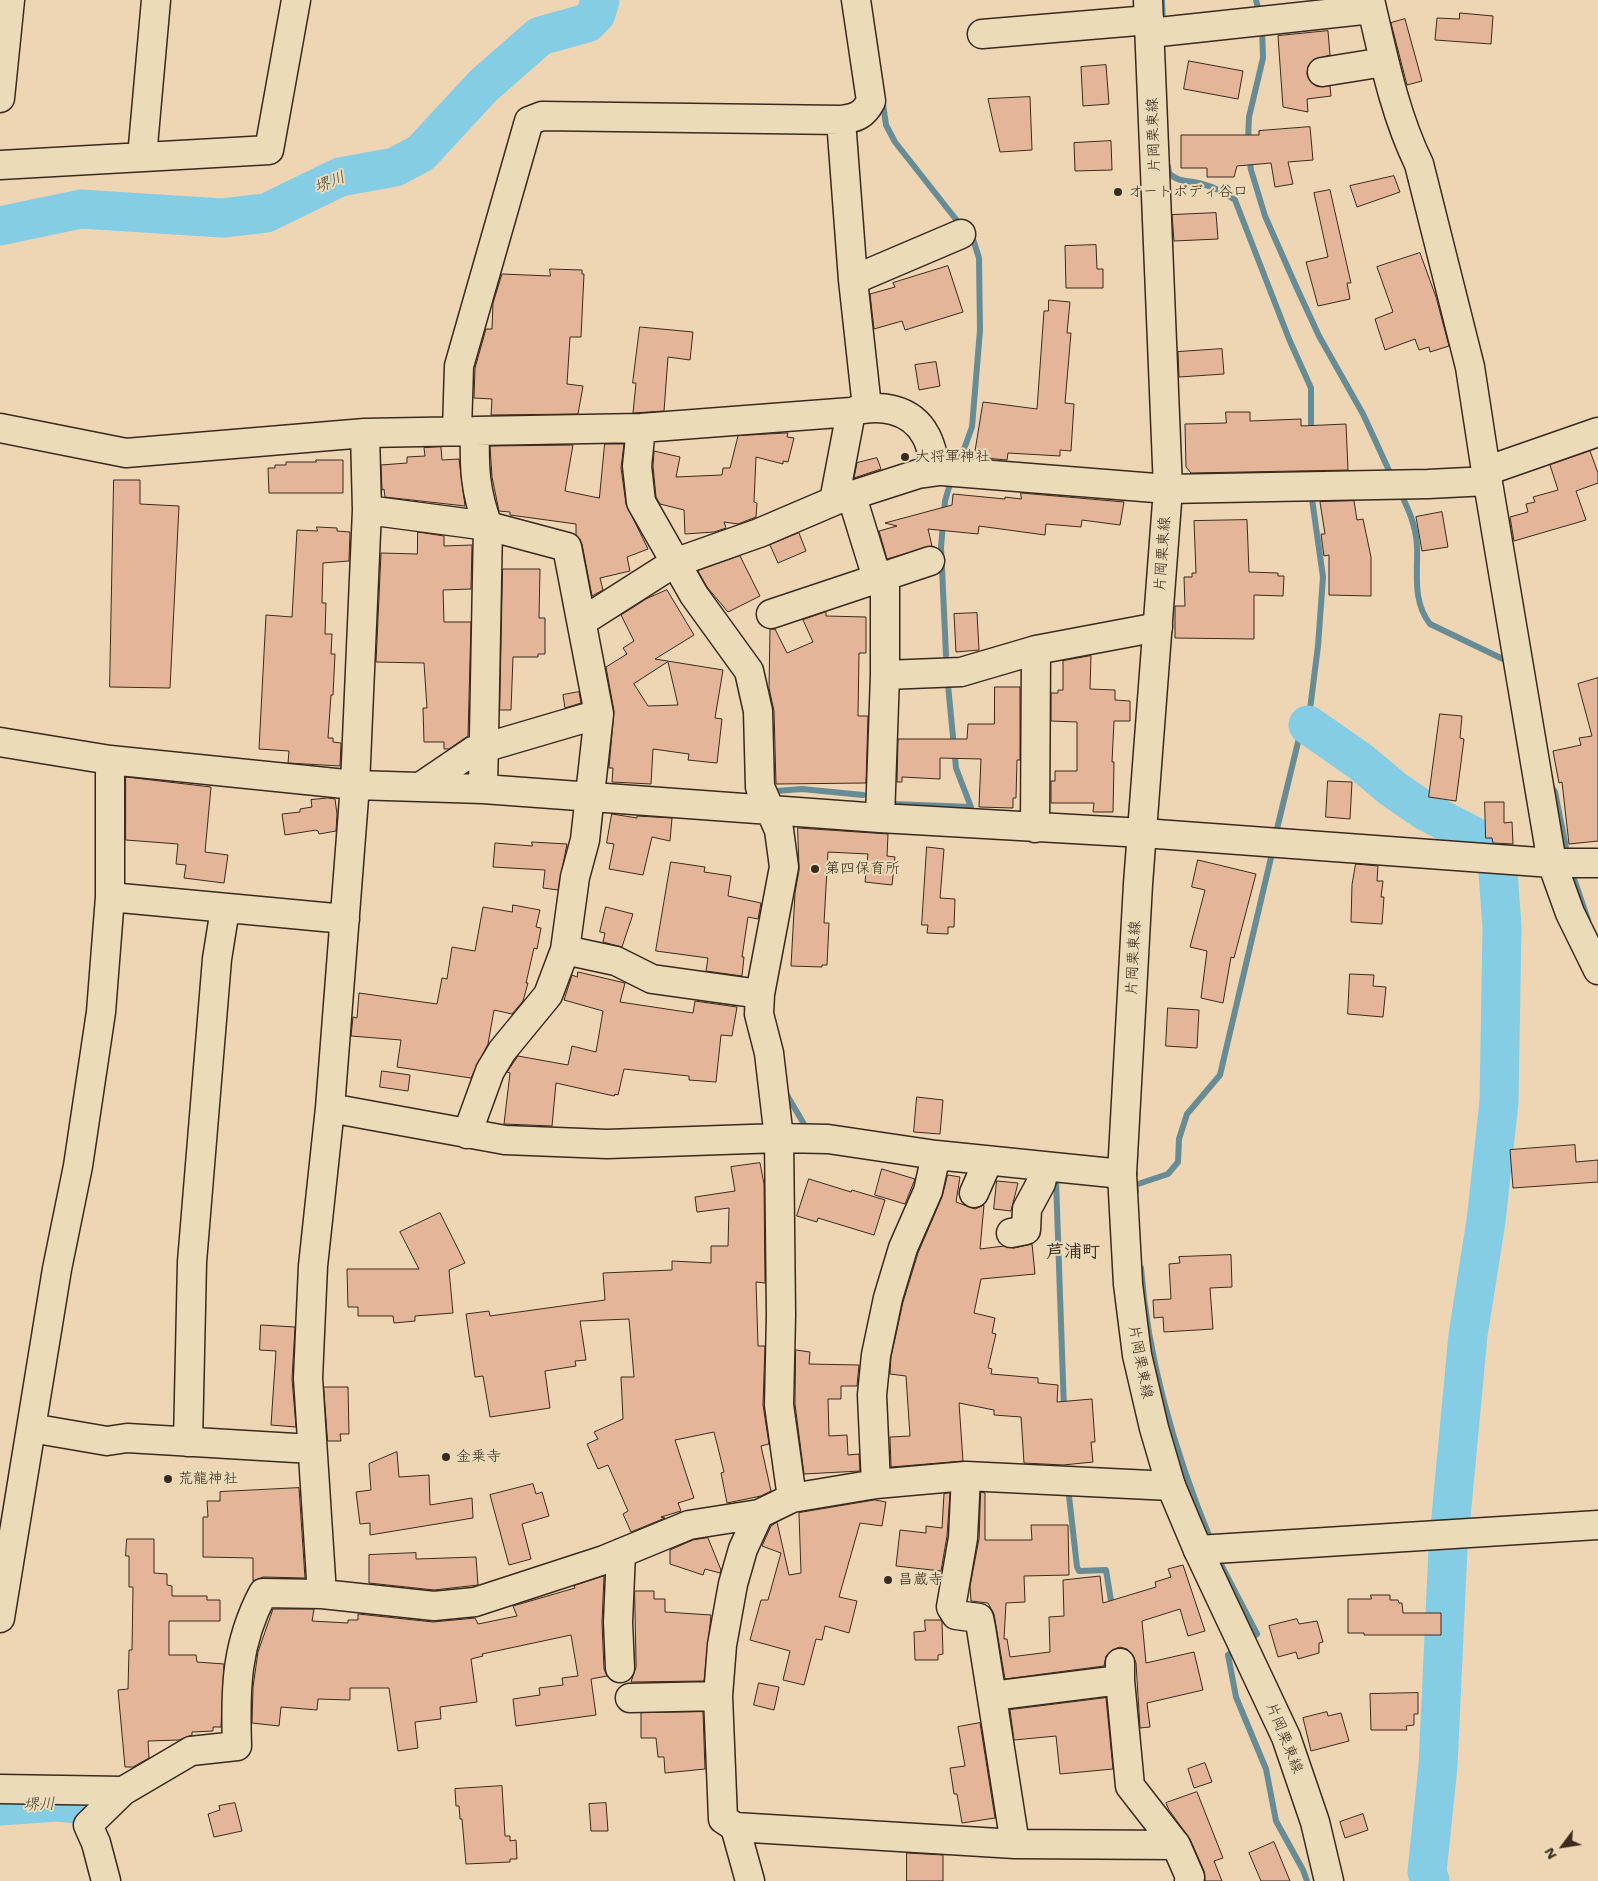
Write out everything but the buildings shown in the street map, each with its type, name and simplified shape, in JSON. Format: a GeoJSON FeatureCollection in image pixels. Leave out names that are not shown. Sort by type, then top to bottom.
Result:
{"type":"FeatureCollection","features":[{"type":"Feature","properties":{"kind":"street"},"geometry":{"type":"LineString","coordinates":[[0,98],[10,0]]}},
{"type":"Feature","properties":{"kind":"street"},"geometry":{"type":"LineString","coordinates":[[142,157],[156,0]]}},
{"type":"Feature","properties":{"kind":"street"},"geometry":{"type":"LineString","coordinates":[[0,165],[269,150],[296,0]]}},
{"type":"Feature","properties":{"kind":"street"},"geometry":{"type":"LineString","coordinates":[[483,789],[488,526],[481,507],[466,430],[459,366],[530,121],[542,116],[841,120],[855,118],[866,111],[872,101],[856,0]]}},
{"type":"Feature","properties":{"kind":"street"},"geometry":{"type":"LineString","coordinates":[[982,34],[1149,18],[1255,21],[1372,4],[1384,62],[1409,144],[1419,164],[1470,367],[1552,864],[1570,913],[1598,970]]}},
{"type":"Feature","properties":{"kind":"street","name":"片岡栗東線"},"geometry":{"type":"LineString","coordinates":[[1149,18],[1160,339],[1168,489],[1138,884],[1122,1174],[1128,1284],[1137,1356],[1154,1428],[1171,1486],[1198,1550],[1286,1737],[1315,1822],[1329,1881]]}},
{"type":"Feature","properties":{"kind":"street"},"geometry":{"type":"LineString","coordinates":[[1322,72],[1384,62]]}},
{"type":"Feature","properties":{"kind":"street"},"geometry":{"type":"LineString","coordinates":[[841,120],[853,280],[859,409],[843,499],[881,577],[885,675],[880,818]]}},
{"type":"Feature","properties":{"kind":"street"},"geometry":{"type":"LineString","coordinates":[[853,280],[961,234]]}},
{"type":"Feature","properties":{"kind":"street"},"geometry":{"type":"LineString","coordinates":[[0,428],[126,454],[365,433],[641,428],[890,408],[910,416],[926,434],[941,471]]}},
{"type":"Feature","properties":{"kind":"street"},"geometry":{"type":"LineString","coordinates":[[641,428],[636,466],[641,502],[674,563],[694,595],[749,671],[758,712],[759,808],[779,830],[784,867],[752,993],[769,1053],[774,1092],[788,1138],[779,1405],[792,1498]]}},
{"type":"Feature","properties":{"kind":"street"},"geometry":{"type":"LineString","coordinates":[[583,621],[674,563],[759,533],[843,499],[918,474],[941,471],[1168,489],[1428,484],[1487,476],[1598,432]]}},
{"type":"Feature","properties":{"kind":"street"},"geometry":{"type":"LineString","coordinates":[[322,1594],[308,1378],[313,1266],[330,1108],[355,785],[367,510],[365,433]]}},
{"type":"Feature","properties":{"kind":"street"},"geometry":{"type":"LineString","coordinates":[[367,510],[488,526],[568,547],[599,714],[584,840],[575,876],[566,950],[548,996],[502,1051],[490,1070],[467,1134]]}},
{"type":"Feature","properties":{"kind":"street"},"geometry":{"type":"LineString","coordinates":[[771,614],[930,560]]}},
{"type":"Feature","properties":{"kind":"street"},"geometry":{"type":"LineString","coordinates":[[885,675],[961,672],[1036,650],[1158,627]]}},
{"type":"Feature","properties":{"kind":"street"},"geometry":{"type":"LineString","coordinates":[[1035,828],[1036,650]]}},
{"type":"Feature","properties":{"kind":"street"},"geometry":{"type":"LineString","coordinates":[[420,787],[473,751],[599,714]]}},
{"type":"Feature","properties":{"kind":"street"},"geometry":{"type":"LineString","coordinates":[[0,742],[110,760],[355,785],[483,789],[880,818],[1143,833],[1552,864],[1598,863]]}},
{"type":"Feature","properties":{"kind":"street"},"geometry":{"type":"LineString","coordinates":[[0,1618],[57,1269],[78,1166],[101,1012],[110,897],[110,760]]}},
{"type":"Feature","properties":{"kind":"street"},"geometry":{"type":"LineString","coordinates":[[110,897],[345,919]]}},
{"type":"Feature","properties":{"kind":"street"},"geometry":{"type":"LineString","coordinates":[[188,1442],[192,1262],[217,959],[225,909]]}},
{"type":"Feature","properties":{"kind":"street"},"geometry":{"type":"LineString","coordinates":[[566,950],[616,961],[652,979],[752,993]]}},
{"type":"Feature","properties":{"kind":"street"},"geometry":{"type":"LineString","coordinates":[[330,1108],[505,1140],[569,1144],[788,1138],[828,1139],[982,1175],[1044,1172],[1122,1174]]}},
{"type":"Feature","properties":{"kind":"street"},"geometry":{"type":"LineString","coordinates":[[876,1484],[872,1395],[876,1355],[888,1298],[903,1248],[928,1191],[934,1163]]}},
{"type":"Feature","properties":{"kind":"street"},"geometry":{"type":"LineString","coordinates":[[1011,1234],[1026,1230],[1027,1209],[1044,1172]]}},
{"type":"Feature","properties":{"kind":"street"},"geometry":{"type":"LineString","coordinates":[[31,1428],[107,1441],[127,1438],[312,1449]]}},
{"type":"Feature","properties":{"kind":"street"},"geometry":{"type":"LineString","coordinates":[[966,1476],[963,1538],[951,1607],[956,1615],[979,1618],[1014,1844]]}},
{"type":"Feature","properties":{"kind":"street"},"geometry":{"type":"LineString","coordinates":[[106,1881],[96,1843],[88,1825],[123,1791],[191,1751],[237,1746],[235,1702],[240,1660],[249,1619],[263,1593],[322,1594],[434,1606],[475,1602],[621,1553],[689,1525],[759,1514],[792,1498],[876,1484],[966,1476],[1171,1486]]}},
{"type":"Feature","properties":{"kind":"street"},"geometry":{"type":"LineString","coordinates":[[759,1514],[743,1549],[733,1584],[722,1646],[718,1696],[723,1819],[735,1827],[1014,1844],[1176,1845]]}},
{"type":"Feature","properties":{"kind":"street"},"geometry":{"type":"LineString","coordinates":[[1198,1550],[1598,1525]]}},
{"type":"Feature","properties":{"kind":"street"},"geometry":{"type":"LineString","coordinates":[[620,1668],[618,1622],[621,1553]]}},
{"type":"Feature","properties":{"kind":"street"},"geometry":{"type":"LineString","coordinates":[[992,1696],[1120,1672],[1130,1786],[1176,1845],[1190,1880]]}},
{"type":"Feature","properties":{"kind":"street"},"geometry":{"type":"LineString","coordinates":[[630,1698],[718,1696]]}},
{"type":"Feature","properties":{"kind":"street"},"geometry":{"type":"LineString","coordinates":[[0,1789],[123,1791]]}},
{"type":"Feature","properties":{"kind":"street"},"geometry":{"type":"LineString","coordinates":[[735,1827],[750,1881]]}},
{"type":"Feature","properties":{"kind":"waterway","name":"堺川"},"geometry":{"type":"LineString","coordinates":[[0,226],[81,209],[222,218],[266,213],[340,177],[395,167],[421,153],[483,86],[540,36],[587,23],[596,14],[600,0]]}},
{"type":"Feature","properties":{"kind":"waterway"},"geometry":{"type":"LineString","coordinates":[[1256,0],[1260,16]]}},
{"type":"Feature","properties":{"kind":"waterway"},"geometry":{"type":"LineString","coordinates":[[1162,1],[1163,26]]}},
{"type":"Feature","properties":{"kind":"waterway"},"geometry":{"type":"LineString","coordinates":[[1248,141],[1249,117],[1263,58],[1262,28]]}},
{"type":"Feature","properties":{"kind":"waterway"},"geometry":{"type":"LineString","coordinates":[[882,97],[886,125],[895,142],[962,227]]}},
{"type":"Feature","properties":{"kind":"waterway"},"geometry":{"type":"LineString","coordinates":[[1249,156],[1251,170],[1265,216],[1295,284],[1319,336],[1363,414],[1392,477]]}},
{"type":"Feature","properties":{"kind":"waterway"},"geometry":{"type":"LineString","coordinates":[[1168,166],[1169,173],[1176,178],[1211,187],[1235,200],[1289,339],[1311,388],[1311,432]]}},
{"type":"Feature","properties":{"kind":"waterway"},"geometry":{"type":"LineString","coordinates":[[958,466],[972,427],[980,330],[979,258],[973,239],[969,234]]}},
{"type":"Feature","properties":{"kind":"waterway"},"geometry":{"type":"LineString","coordinates":[[944,514],[945,501],[952,477]]}},
{"type":"Feature","properties":{"kind":"waterway"},"geometry":{"type":"LineString","coordinates":[[1399,490],[1415,531],[1418,596],[1424,615],[1430,624],[1505,660],[1508,665]]}},
{"type":"Feature","properties":{"kind":"waterway"},"geometry":{"type":"LineString","coordinates":[[1275,837],[1300,734],[1308,725],[1318,646],[1323,577],[1311,492]]}},
{"type":"Feature","properties":{"kind":"waterway"},"geometry":{"type":"LineString","coordinates":[[943,524],[941,547],[946,655]]}},
{"type":"Feature","properties":{"kind":"waterway"},"geometry":{"type":"LineString","coordinates":[[893,804],[971,807],[956,768],[948,685]]}},
{"type":"Feature","properties":{"kind":"waterway"},"geometry":{"type":"LineString","coordinates":[[1308,725],[1361,762],[1393,789],[1425,811],[1483,841],[1493,855],[1498,872],[1502,927],[1499,1102],[1486,1221],[1468,1335],[1448,1549],[1438,1766],[1427,1872],[1430,1881]]}},
{"type":"Feature","properties":{"kind":"waterway"},"geometry":{"type":"LineString","coordinates":[[1549,783],[1555,792],[1568,858]]}},
{"type":"Feature","properties":{"kind":"waterway"},"geometry":{"type":"LineString","coordinates":[[776,791],[802,789],[863,795]]}},
{"type":"Feature","properties":{"kind":"waterway"},"geometry":{"type":"LineString","coordinates":[[1136,1191],[1135,1185],[1168,1174],[1178,1162],[1179,1139],[1187,1114],[1220,1075],[1273,849]]}},
{"type":"Feature","properties":{"kind":"waterway"},"geometry":{"type":"LineString","coordinates":[[1571,870],[1588,920]]}},
{"type":"Feature","properties":{"kind":"waterway"},"geometry":{"type":"LineString","coordinates":[[784,1090],[808,1131]]}},
{"type":"Feature","properties":{"kind":"waterway"},"geometry":{"type":"LineString","coordinates":[[1048,1179],[1056,1180],[1064,1410]]}},
{"type":"Feature","properties":{"kind":"waterway"},"geometry":{"type":"LineString","coordinates":[[1141,1268],[1150,1338],[1166,1408],[1187,1477],[1212,1543]]}},
{"type":"Feature","properties":{"kind":"waterway"},"geometry":{"type":"LineString","coordinates":[[1068,1487],[1077,1567],[1079,1571],[1106,1570],[1112,1607]]}},
{"type":"Feature","properties":{"kind":"waterway"},"geometry":{"type":"LineString","coordinates":[[1216,1555],[1257,1634],[1248,1640]]}},
{"type":"Feature","properties":{"kind":"waterway"},"geometry":{"type":"LineString","coordinates":[[1238,1648],[1228,1655],[1236,1697],[1266,1769],[1276,1821],[1307,1881]]}},
{"type":"Feature","properties":{"kind":"waterway","name":"堺川"},"geometry":{"type":"LineString","coordinates":[[0,1806],[57,1802],[77,1804]]}},
{"type":"Feature","properties":{"kind":"place","name":"オートボディ谷口"},"geometry":{"type":"Point","coordinates":[1118,192]}},
{"type":"Feature","properties":{"kind":"place","name":"大将軍神社"},"geometry":{"type":"Point","coordinates":[905,457]}},
{"type":"Feature","properties":{"kind":"place","name":"第四保育所"},"geometry":{"type":"Point","coordinates":[815,869]}},
{"type":"Feature","properties":{"kind":"place","name":"金乗寺"},"geometry":{"type":"Point","coordinates":[446,1457]}},
{"type":"Feature","properties":{"kind":"place","name":"荒龍神社"},"geometry":{"type":"Point","coordinates":[168,1479]}},
{"type":"Feature","properties":{"kind":"place","name":"昌蔵寺"},"geometry":{"type":"Point","coordinates":[888,1580]}},
{"type":"Feature","properties":{"kind":"district","name":"芦浦町"},"geometry":{"type":"Point","coordinates":[1073,1252]}}]}
